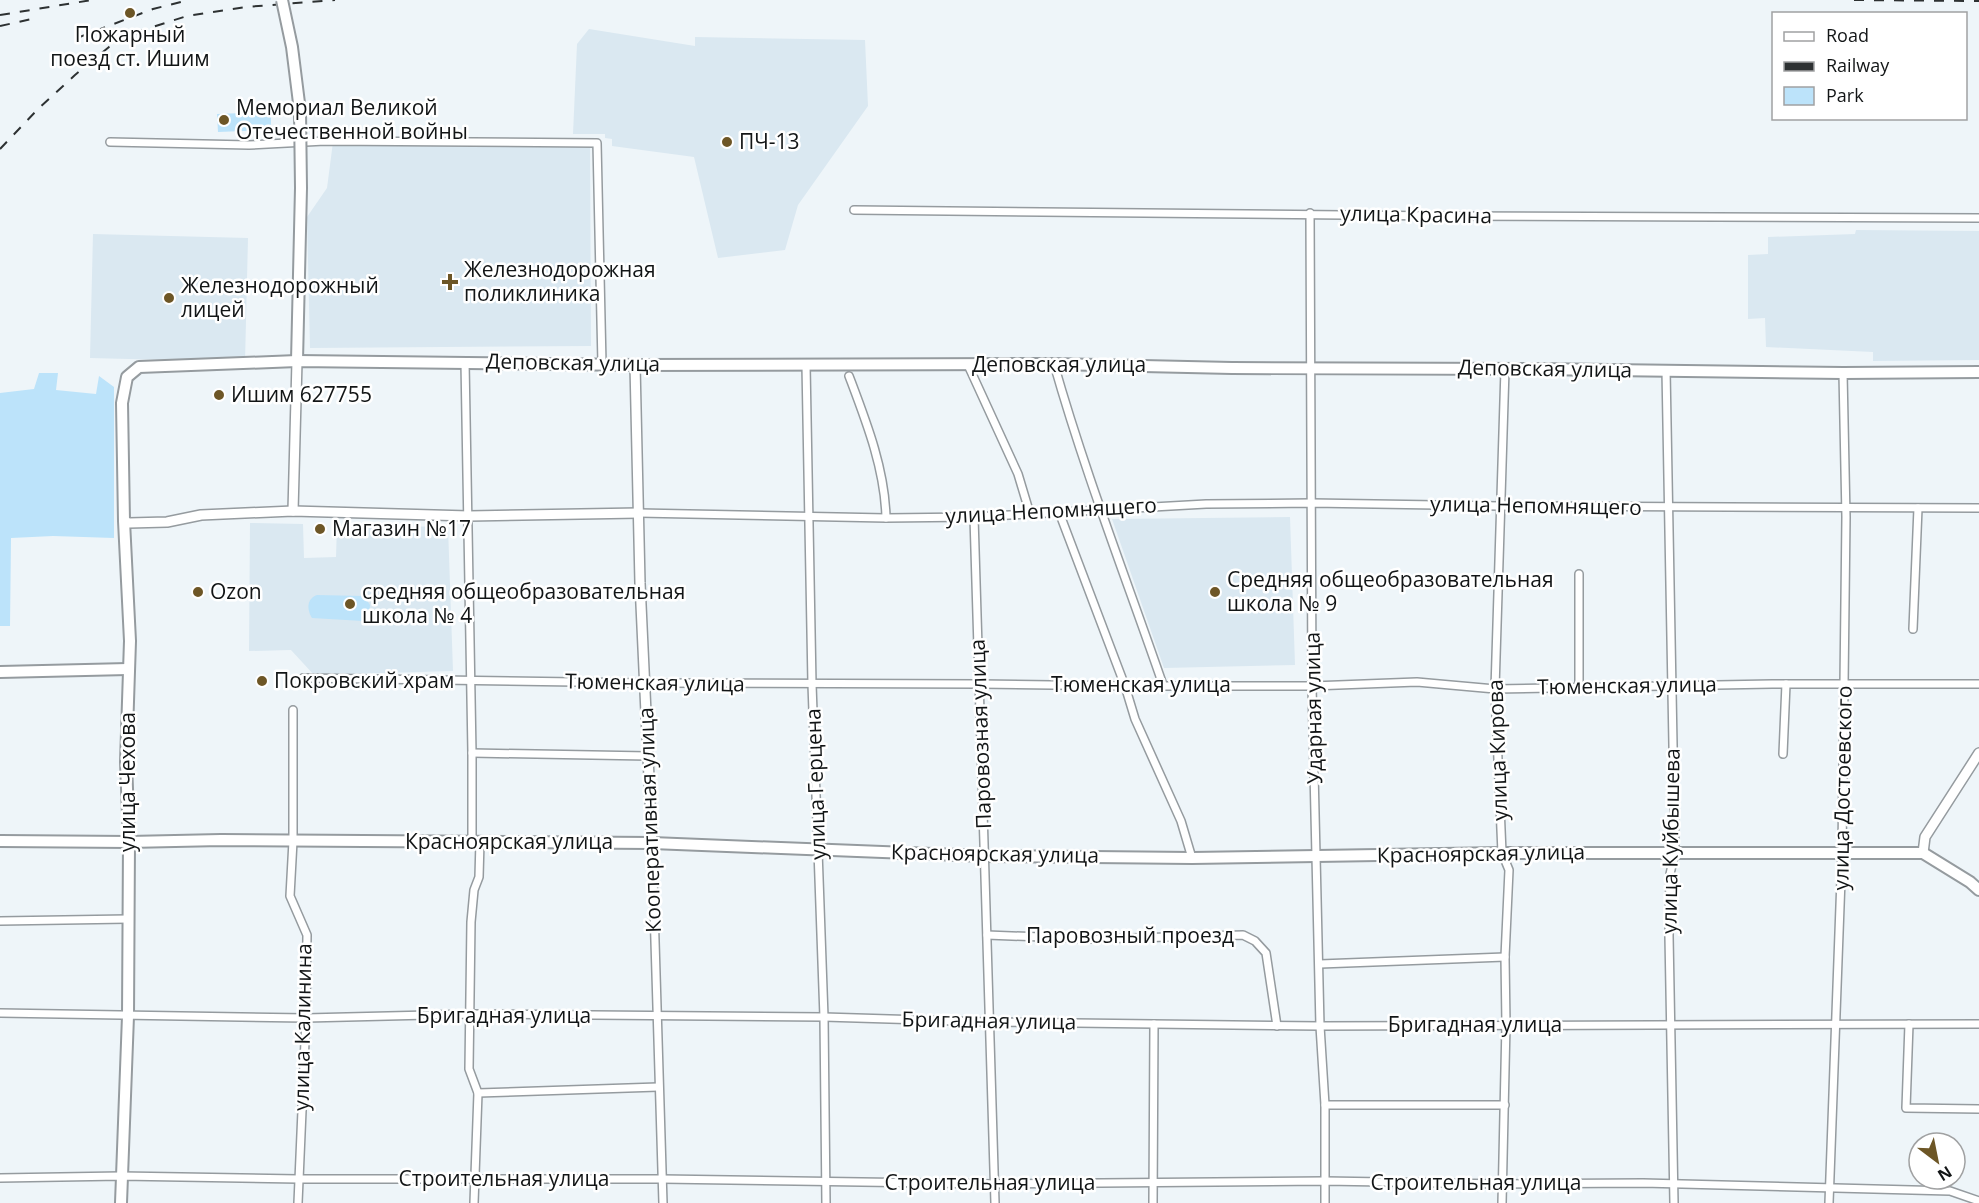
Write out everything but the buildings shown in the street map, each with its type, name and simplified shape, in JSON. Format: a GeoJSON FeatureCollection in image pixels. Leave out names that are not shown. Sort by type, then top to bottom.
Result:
{"type":"FeatureCollection","features":[{"type":"Feature","properties":{"kind":"main road"},"geometry":{"type":"LineString","coordinates":[[282,0],[292,47],[300,111],[302,188],[297,361]]}},
{"type":"Feature","properties":{"kind":"main road","name":"Деповская улица"},"geometry":{"type":"LineString","coordinates":[[139,367],[297,361],[635,365],[1054,364],[1844,374],[1979,372]]}},
{"type":"Feature","properties":{"kind":"main road","name":"улица Чехова"},"geometry":{"type":"LineString","coordinates":[[121,1203],[128,1016],[129,842],[126,762],[130,641],[124,521],[123,403],[127,376],[139,367]]}},
{"type":"Feature","properties":{"kind":"main road"},"geometry":{"type":"LineString","coordinates":[[0,672],[128,669]]}},
{"type":"Feature","properties":{"kind":"main road","name":"Красноярская улица"},"geometry":{"type":"LineString","coordinates":[[0,841],[652,843],[984,856],[1192,858],[1502,853],[1923,853]]}},
{"type":"Feature","properties":{"kind":"main road"},"geometry":{"type":"LineString","coordinates":[[1923,853],[1979,890]]}},
{"type":"Feature","properties":{"kind":"street"},"geometry":{"type":"LineString","coordinates":[[110,142],[249,145],[322,141],[597,143],[602,364]]}},
{"type":"Feature","properties":{"kind":"street","name":"улица Красина"},"geometry":{"type":"LineString","coordinates":[[854,210],[1443,216],[1979,218]]}},
{"type":"Feature","properties":{"kind":"street","name":"Ударная улица"},"geometry":{"type":"LineString","coordinates":[[1311,213],[1312,686],[1325,1203]]}},
{"type":"Feature","properties":{"kind":"street"},"geometry":{"type":"LineString","coordinates":[[293,511],[297,361]]}},
{"type":"Feature","properties":{"kind":"street"},"geometry":{"type":"LineString","coordinates":[[465,362],[472,753],[479,877],[474,890],[471,922],[469,1069],[478,1093],[474,1203]]}},
{"type":"Feature","properties":{"kind":"street"},"geometry":{"type":"LineString","coordinates":[[1054,364],[1069,417],[1163,685]]}},
{"type":"Feature","properties":{"kind":"street","name":"Кооперативная улица"},"geometry":{"type":"LineString","coordinates":[[635,365],[663,1203]]}},
{"type":"Feature","properties":{"kind":"street","name":"улица Герцена"},"geometry":{"type":"LineString","coordinates":[[806,365],[812,684],[824,1017],[826,1203]]}},
{"type":"Feature","properties":{"kind":"street"},"geometry":{"type":"LineString","coordinates":[[968,365],[1018,474],[1030,514]]}},
{"type":"Feature","properties":{"kind":"street","name":"улица Кирова"},"geometry":{"type":"LineString","coordinates":[[1502,1203],[1506,1024],[1505,957],[1509,870],[1502,853],[1495,689],[1505,369]]}},
{"type":"Feature","properties":{"kind":"street","name":"улица Куйбышева"},"geometry":{"type":"LineString","coordinates":[[1666,370],[1675,852],[1670,874],[1669,926],[1674,1203]]}},
{"type":"Feature","properties":{"kind":"street","name":"улица Достоевского"},"geometry":{"type":"LineString","coordinates":[[1829,1203],[1842,852],[1846,507],[1844,374]]}},
{"type":"Feature","properties":{"kind":"street"},"geometry":{"type":"LineString","coordinates":[[849,376],[872,437],[885,498],[886,518]]}},
{"type":"Feature","properties":{"kind":"street","name":"улица Непомнящего"},"geometry":{"type":"LineString","coordinates":[[124,521],[129,523],[166,522],[201,515],[293,511],[469,516],[639,513],[886,518],[974,517],[1102,508],[1312,503],[1979,508]]}},
{"type":"Feature","properties":{"kind":"street"},"geometry":{"type":"LineString","coordinates":[[1913,629],[1918,508]]}},
{"type":"Feature","properties":{"kind":"street"},"geometry":{"type":"LineString","coordinates":[[1059,512],[1125,686],[1135,719],[1181,820],[1192,858]]}},
{"type":"Feature","properties":{"kind":"street","name":"Паровозная улица"},"geometry":{"type":"LineString","coordinates":[[974,517],[995,1203]]}},
{"type":"Feature","properties":{"kind":"street"},"geometry":{"type":"LineString","coordinates":[[1579,574],[1579,686]]}},
{"type":"Feature","properties":{"kind":"street","name":"Тюменская улица"},"geometry":{"type":"LineString","coordinates":[[303,678],[1125,686],[1312,686],[1417,682],[1495,689],[1579,686],[1979,684]]}},
{"type":"Feature","properties":{"kind":"street"},"geometry":{"type":"LineString","coordinates":[[1783,754],[1786,684]]}},
{"type":"Feature","properties":{"kind":"street","name":"улица Калинина"},"geometry":{"type":"LineString","coordinates":[[292,710],[293,841],[290,896],[307,935],[298,1203]]}},
{"type":"Feature","properties":{"kind":"street"},"geometry":{"type":"LineString","coordinates":[[472,753],[648,756]]}},
{"type":"Feature","properties":{"kind":"street"},"geometry":{"type":"LineString","coordinates":[[1923,853],[1925,837],[1979,753]]}},
{"type":"Feature","properties":{"kind":"street"},"geometry":{"type":"LineString","coordinates":[[0,921],[128,919]]}},
{"type":"Feature","properties":{"kind":"street","name":"Паровозный проезд"},"geometry":{"type":"LineString","coordinates":[[987,935],[1094,939],[1243,935],[1255,940],[1266,953],[1277,1026]]}},
{"type":"Feature","properties":{"kind":"street"},"geometry":{"type":"LineString","coordinates":[[1320,964],[1505,957]]}},
{"type":"Feature","properties":{"kind":"street","name":"Бригадная улица"},"geometry":{"type":"LineString","coordinates":[[0,1013],[306,1018],[470,1014],[824,1017],[1277,1026],[1979,1024]]}},
{"type":"Feature","properties":{"kind":"street"},"geometry":{"type":"LineString","coordinates":[[1153,1203],[1155,1024]]}},
{"type":"Feature","properties":{"kind":"street"},"geometry":{"type":"LineString","coordinates":[[1909,1024],[1906,1108],[1979,1109]]}},
{"type":"Feature","properties":{"kind":"street"},"geometry":{"type":"LineString","coordinates":[[478,1093],[658,1087]]}},
{"type":"Feature","properties":{"kind":"street"},"geometry":{"type":"LineString","coordinates":[[1324,1105],[1505,1105]]}},
{"type":"Feature","properties":{"kind":"street","name":"Строительная улица"},"geometry":{"type":"LineString","coordinates":[[0,1178],[121,1176],[474,1180],[662,1179],[994,1184],[1325,1181],[1503,1184],[1643,1183],[1950,1191],[1979,1201]]}},
{"type":"Feature","properties":{"kind":"shaded area","name":"ПЧ-13"},"geometry":{"type":"Polygon","coordinates":[[[589,29],[695,46],[695,37],[865,40],[868,106],[798,205],[785,250],[718,258],[694,157],[612,146],[612,139],[605,138],[605,134],[573,134],[577,44],[589,29]]]}},
{"type":"Feature","properties":{"kind":"shaded area","name":"Железнодорожная поликлиника"},"geometry":{"type":"Polygon","coordinates":[[[333,142],[590,142],[591,346],[310,348],[307,217],[327,188],[333,142]]]}},
{"type":"Feature","properties":{"kind":"shaded area"},"geometry":{"type":"Polygon","coordinates":[[[1856,230],[1979,231],[1979,360],[1873,361],[1873,352],[1766,347],[1765,318],[1748,319],[1748,255],[1768,254],[1768,237],[1855,234],[1856,230]]]}},
{"type":"Feature","properties":{"kind":"shaded area","name":"Железнодорожный лицей"},"geometry":{"type":"Polygon","coordinates":[[[93,234],[248,238],[245,362],[90,358],[93,234]]]}},
{"type":"Feature","properties":{"kind":"shaded area","name":"Средняя общеобразовательная школа № 9"},"geometry":{"type":"Polygon","coordinates":[[[1290,517],[1295,665],[1164,668],[1112,519],[1290,517]]]}},
{"type":"Feature","properties":{"kind":"shaded area","name":"средняя общеобразовательная школа № 4"},"geometry":{"type":"Polygon","coordinates":[[[250,523],[303,524],[304,558],[336,557],[337,525],[448,527],[453,671],[314,675],[291,650],[249,651],[250,523]]]}},
{"type":"Feature","properties":{"kind":"green space"},"geometry":{"type":"Polygon","coordinates":[[[271,112],[271,130],[218,132],[217,114],[271,112]]]}},
{"type":"Feature","properties":{"kind":"green space"},"geometry":{"type":"Polygon","coordinates":[[[39,373],[58,373],[56,390],[96,394],[99,376],[114,387],[114,538],[53,536],[11,538],[10,626],[0,626],[0,393],[34,389],[39,373]]]}},
{"type":"Feature","properties":{"kind":"green space"},"geometry":{"type":"Polygon","coordinates":[[[317,595],[364,596],[370,605],[369,616],[363,621],[312,618],[308,605],[317,595]]]}},
{"type":"Feature","properties":{"kind":"railway"},"geometry":{"type":"LineString","coordinates":[[0,15],[92,0]]}},
{"type":"Feature","properties":{"kind":"railway"},"geometry":{"type":"LineString","coordinates":[[77,38],[153,9],[189,0]]}},
{"type":"Feature","properties":{"kind":"railway"},"geometry":{"type":"LineString","coordinates":[[0,149],[75,75],[109,47],[143,30],[187,16],[246,7],[335,0]]}},
{"type":"Feature","properties":{"kind":"railway"},"geometry":{"type":"LineString","coordinates":[[1854,0],[1979,1]]}},
{"type":"Feature","properties":{"kind":"railway"},"geometry":{"type":"LineString","coordinates":[[0,26],[32,19]]}},
{"type":"Feature","properties":{"kind":"place","name":"Пожарный поезд ст. Ишим"},"geometry":{"type":"Point","coordinates":[130,13]}},
{"type":"Feature","properties":{"kind":"place","name":"Мемориал Великой Отечественной войны"},"geometry":{"type":"Point","coordinates":[224,120]}},
{"type":"Feature","properties":{"kind":"place","name":"ПЧ-13"},"geometry":{"type":"Point","coordinates":[727,142]}},
{"type":"Feature","properties":{"kind":"place","name":"Железнодорожная поликлиника"},"geometry":{"type":"Point","coordinates":[450,282]}},
{"type":"Feature","properties":{"kind":"place","name":"Железнодорожный лицей"},"geometry":{"type":"Point","coordinates":[169,298]}},
{"type":"Feature","properties":{"kind":"place","name":"Ишим 627755"},"geometry":{"type":"Point","coordinates":[219,395]}},
{"type":"Feature","properties":{"kind":"place","name":"Магазин №17"},"geometry":{"type":"Point","coordinates":[320,529]}},
{"type":"Feature","properties":{"kind":"place","name":"Ozon"},"geometry":{"type":"Point","coordinates":[198,592]}},
{"type":"Feature","properties":{"kind":"place","name":"Средняя общеобразовательная школа № 9"},"geometry":{"type":"Point","coordinates":[1215,592]}},
{"type":"Feature","properties":{"kind":"place","name":"средняя общеобразовательная школа № 4"},"geometry":{"type":"Point","coordinates":[350,604]}},
{"type":"Feature","properties":{"kind":"place","name":"Покровский храм"},"geometry":{"type":"Point","coordinates":[262,681]}}]}
